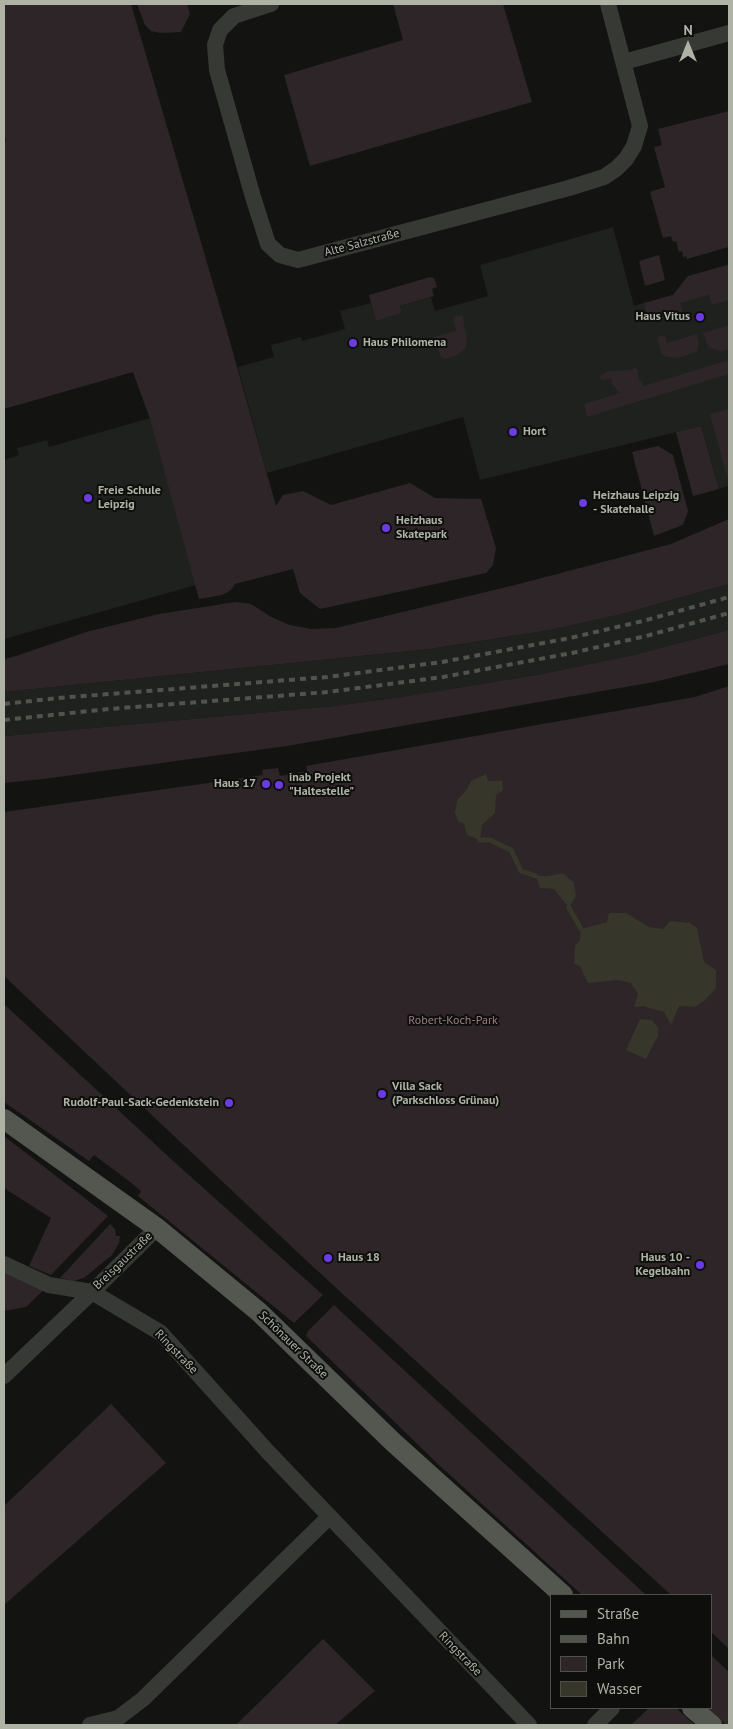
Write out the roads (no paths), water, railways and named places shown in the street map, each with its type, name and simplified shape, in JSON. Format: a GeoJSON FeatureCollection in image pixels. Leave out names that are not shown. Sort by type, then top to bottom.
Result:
{"type":"FeatureCollection","features":[{"type":"Feature","properties":{"kind":"main road","name":"Schönauer Straße"},"geometry":{"type":"LineString","coordinates":[[4,1119],[157,1228],[259,1312],[393,1442],[562,1594]]}},
{"type":"Feature","properties":{"kind":"main road"},"geometry":{"type":"LineString","coordinates":[[693,1709],[712,1725]]}},
{"type":"Feature","properties":{"kind":"street","name":"Alte Salzstraße"},"geometry":{"type":"LineString","coordinates":[[271,4],[234,16],[220,30],[215,45],[217,70],[268,244],[280,255],[298,260],[568,188],[610,174],[630,153],[637,140],[640,126],[608,4]]}},
{"type":"Feature","properties":{"kind":"street"},"geometry":{"type":"LineString","coordinates":[[624,62],[729,33]]}},
{"type":"Feature","properties":{"kind":"street","name":"Breisgaustraße"},"geometry":{"type":"LineString","coordinates":[[4,1264],[49,1285],[92,1292],[157,1228]]}},
{"type":"Feature","properties":{"kind":"street"},"geometry":{"type":"LineString","coordinates":[[4,1376],[92,1292]]}},
{"type":"Feature","properties":{"kind":"street","name":"Ringstraße"},"geometry":{"type":"LineString","coordinates":[[92,1292],[161,1333],[269,1454],[528,1725]]}},
{"type":"Feature","properties":{"kind":"street"},"geometry":{"type":"LineString","coordinates":[[90,1725],[118,1718],[143,1699],[329,1517]]}},
{"type":"Feature","properties":{"kind":"street"},"geometry":{"type":"LineString","coordinates":[[595,1725],[611,1709]]}},
{"type":"Feature","properties":{"kind":"water"},"geometry":{"type":"Polygon","coordinates":[[[486,774],[488,781],[502,781],[503,790],[496,795],[495,813],[482,825],[480,840],[467,835],[464,824],[458,821],[455,812],[457,800],[466,791],[471,781],[486,774]]]}},
{"type":"Feature","properties":{"kind":"water"},"geometry":{"type":"Polygon","coordinates":[[[563,873],[574,883],[576,896],[569,908],[554,889],[540,888],[536,876],[563,873]]]}},
{"type":"Feature","properties":{"kind":"water"},"geometry":{"type":"Polygon","coordinates":[[[609,913],[626,913],[649,927],[663,929],[670,921],[690,923],[697,928],[704,962],[716,970],[716,988],[705,1000],[695,1007],[679,1006],[671,1025],[664,1012],[643,1006],[634,1007],[638,994],[631,983],[618,980],[588,983],[580,966],[574,964],[575,946],[580,940],[581,929],[607,922],[609,913]]]}},
{"type":"Feature","properties":{"kind":"water"},"geometry":{"type":"Polygon","coordinates":[[[640,1019],[652,1020],[658,1028],[658,1036],[646,1059],[626,1050],[640,1019]]]}},
{"type":"Feature","properties":{"kind":"waterway"},"geometry":{"type":"LineString","coordinates":[[480,840],[490,840],[511,850],[521,871],[536,876]]}},
{"type":"Feature","properties":{"kind":"waterway"},"geometry":{"type":"LineString","coordinates":[[569,908],[581,929]]}},
{"type":"Feature","properties":{"kind":"railway"},"geometry":{"type":"LineString","coordinates":[[4,704],[327,677],[442,662],[570,638],[643,621],[729,597]]}},
{"type":"Feature","properties":{"kind":"railway"},"geometry":{"type":"LineString","coordinates":[[4,720],[109,709],[328,692],[443,677],[572,653],[646,636],[729,613]]}},
{"type":"Feature","properties":{"kind":"place","name":"Haus Vitus"},"geometry":{"type":"Point","coordinates":[700,317]}},
{"type":"Feature","properties":{"kind":"place","name":"Haus Philomena"},"geometry":{"type":"Point","coordinates":[353,343]}},
{"type":"Feature","properties":{"kind":"place","name":"Hort"},"geometry":{"type":"Point","coordinates":[513,432]}},
{"type":"Feature","properties":{"kind":"place","name":"Freie Schule Leipzig"},"geometry":{"type":"Point","coordinates":[88,498]}},
{"type":"Feature","properties":{"kind":"place","name":"Heizhaus Leipzig - Skatehalle"},"geometry":{"type":"Point","coordinates":[583,503]}},
{"type":"Feature","properties":{"kind":"place","name":"Heizhaus Skatepark"},"geometry":{"type":"Point","coordinates":[386,528]}},
{"type":"Feature","properties":{"kind":"place","name":"Haus 17"},"geometry":{"type":"Point","coordinates":[266,784]}},
{"type":"Feature","properties":{"kind":"place","name":"inab Projekt \"Haltestelle\""},"geometry":{"type":"Point","coordinates":[279,785]}},
{"type":"Feature","properties":{"kind":"place","name":"Villa Sack (Parkschloss Grünau)"},"geometry":{"type":"Point","coordinates":[382,1094]}},
{"type":"Feature","properties":{"kind":"place","name":"Rudolf-Paul-Sack-Gedenkstein"},"geometry":{"type":"Point","coordinates":[229,1103]}},
{"type":"Feature","properties":{"kind":"place","name":"Haus 18"},"geometry":{"type":"Point","coordinates":[328,1258]}},
{"type":"Feature","properties":{"kind":"place","name":"Haus 10 - Kegelbahn"},"geometry":{"type":"Point","coordinates":[700,1265]}},
{"type":"Feature","properties":{"kind":"park label","name":"Robert-Koch-Park"},"geometry":{"type":"Point","coordinates":[453,1021]}}]}
